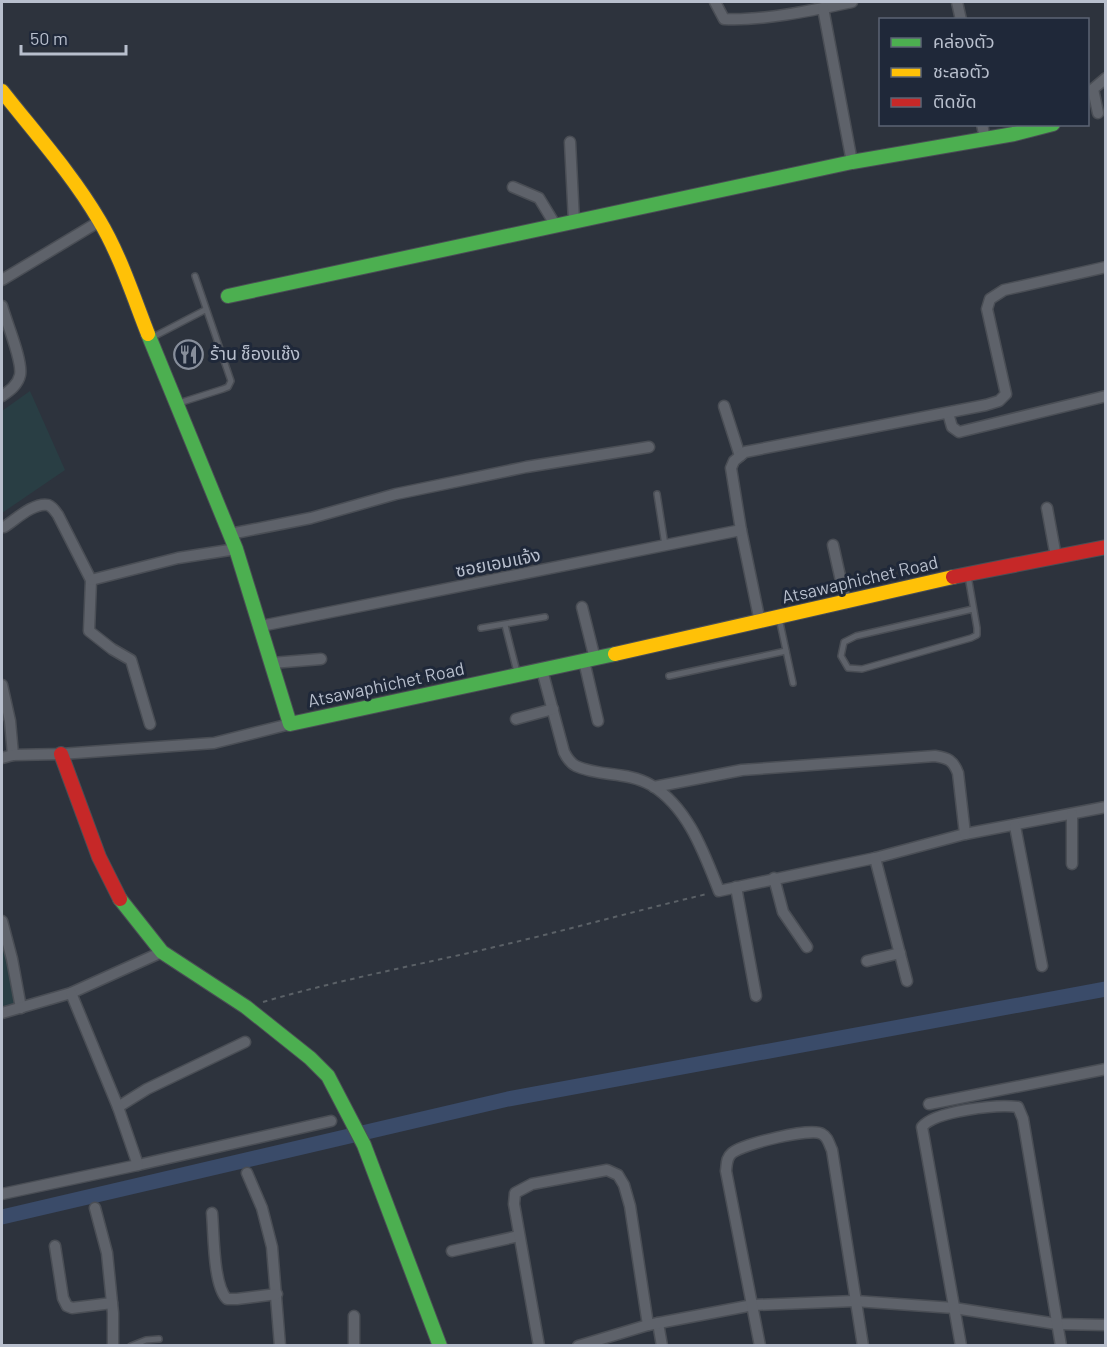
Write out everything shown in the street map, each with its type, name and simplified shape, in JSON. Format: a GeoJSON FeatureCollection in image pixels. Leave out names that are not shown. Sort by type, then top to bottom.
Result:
{"type":"FeatureCollection","features":[{"type":"Feature","properties":{"kind":"street"},"geometry":{"type":"LineString","coordinates":[[715,2],[724,19],[740,20],[852,2]]}},
{"type":"Feature","properties":{"kind":"street"},"geometry":{"type":"LineString","coordinates":[[957,2],[961,18]]}},
{"type":"Feature","properties":{"kind":"street"},"geometry":{"type":"LineString","coordinates":[[823,8],[852,162]]}},
{"type":"Feature","properties":{"kind":"street"},"geometry":{"type":"LineString","coordinates":[[1097,114],[1093,89],[1106,78]]}},
{"type":"Feature","properties":{"kind":"street","name":"Atsawaphichet Road"},"geometry":{"type":"LineString","coordinates":[[2,91],[82,193],[100,221],[151,338],[236,549],[290,724],[846,603],[968,573],[1106,547]]}},
{"type":"Feature","properties":{"kind":"street"},"geometry":{"type":"LineString","coordinates":[[982,126],[985,139]]}},
{"type":"Feature","properties":{"kind":"street"},"geometry":{"type":"LineString","coordinates":[[228,296],[852,162],[985,139],[1044,126]]}},
{"type":"Feature","properties":{"kind":"street"},"geometry":{"type":"LineString","coordinates":[[570,142],[574,222]]}},
{"type":"Feature","properties":{"kind":"street"},"geometry":{"type":"LineString","coordinates":[[513,187],[539,198],[556,226]]}},
{"type":"Feature","properties":{"kind":"street"},"geometry":{"type":"LineString","coordinates":[[2,280],[100,221]]}},
{"type":"Feature","properties":{"kind":"street"},"geometry":{"type":"LineString","coordinates":[[760,622],[741,530],[731,468],[734,461],[746,452],[999,401],[1006,394],[987,309],[990,299],[1004,290],[1106,267]]}},
{"type":"Feature","properties":{"kind":"street"},"geometry":{"type":"LineString","coordinates":[[2,306],[20,364],[20,376],[15,386],[2,396]]}},
{"type":"Feature","properties":{"kind":"street"},"geometry":{"type":"LineString","coordinates":[[948,413],[952,427],[959,432],[1106,396]]}},
{"type":"Feature","properties":{"kind":"street"},"geometry":{"type":"LineString","coordinates":[[724,406],[740,456]]}},
{"type":"Feature","properties":{"kind":"street"},"geometry":{"type":"LineString","coordinates":[[230,534],[311,518],[396,494],[526,467],[649,447]]}},
{"type":"Feature","properties":{"kind":"street"},"geometry":{"type":"LineString","coordinates":[[4,526],[44,504],[51,506],[58,515],[91,580],[87,624],[89,631],[103,643],[131,660],[150,724]]}},
{"type":"Feature","properties":{"kind":"street"},"geometry":{"type":"LineString","coordinates":[[1047,508],[1056,557]]}},
{"type":"Feature","properties":{"kind":"street","name":"ซอยเอมแจ้ง"},"geometry":{"type":"LineString","coordinates":[[261,626],[741,530]]}},
{"type":"Feature","properties":{"kind":"street"},"geometry":{"type":"LineString","coordinates":[[833,545],[846,603]]}},
{"type":"Feature","properties":{"kind":"street"},"geometry":{"type":"LineString","coordinates":[[91,580],[178,558],[236,549]]}},
{"type":"Feature","properties":{"kind":"street"},"geometry":{"type":"LineString","coordinates":[[582,607],[598,722]]}},
{"type":"Feature","properties":{"kind":"street"},"geometry":{"type":"LineString","coordinates":[[272,663],[321,658]]}},
{"type":"Feature","properties":{"kind":"street"},"geometry":{"type":"LineString","coordinates":[[542,670],[564,752],[569,761],[588,769],[624,774],[654,787],[683,814],[719,891],[875,858],[965,834],[1106,807]]}},
{"type":"Feature","properties":{"kind":"street"},"geometry":{"type":"LineString","coordinates":[[2,685],[10,721],[13,755]]}},
{"type":"Feature","properties":{"kind":"street"},"geometry":{"type":"LineString","coordinates":[[516,719],[553,709]]}},
{"type":"Feature","properties":{"kind":"street"},"geometry":{"type":"LineString","coordinates":[[2,758],[13,755],[214,744],[290,724]]}},
{"type":"Feature","properties":{"kind":"street"},"geometry":{"type":"LineString","coordinates":[[61,754],[99,857],[117,896],[162,952],[246,1007],[310,1058],[328,1076],[364,1145],[440,1346]]}},
{"type":"Feature","properties":{"kind":"street"},"geometry":{"type":"LineString","coordinates":[[654,787],[742,770],[904,756],[935,756],[948,758],[955,764],[965,834]]}},
{"type":"Feature","properties":{"kind":"street"},"geometry":{"type":"LineString","coordinates":[[1072,814],[1072,864]]}},
{"type":"Feature","properties":{"kind":"street"},"geometry":{"type":"LineString","coordinates":[[1015,826],[1042,966]]}},
{"type":"Feature","properties":{"kind":"street"},"geometry":{"type":"LineString","coordinates":[[875,858],[907,981]]}},
{"type":"Feature","properties":{"kind":"street"},"geometry":{"type":"LineString","coordinates":[[774,878],[783,912],[807,947]]}},
{"type":"Feature","properties":{"kind":"street"},"geometry":{"type":"LineString","coordinates":[[736,887],[756,996]]}},
{"type":"Feature","properties":{"kind":"street"},"geometry":{"type":"LineString","coordinates":[[2,921],[21,1008]]}},
{"type":"Feature","properties":{"kind":"street"},"geometry":{"type":"LineString","coordinates":[[2,1013],[71,993],[162,952]]}},
{"type":"Feature","properties":{"kind":"street"},"geometry":{"type":"LineString","coordinates":[[867,961],[900,953]]}},
{"type":"Feature","properties":{"kind":"street"},"geometry":{"type":"LineString","coordinates":[[71,993],[118,1107],[138,1165]]}},
{"type":"Feature","properties":{"kind":"street"},"geometry":{"type":"LineString","coordinates":[[118,1107],[155,1084],[245,1042]]}},
{"type":"Feature","properties":{"kind":"street"},"geometry":{"type":"LineString","coordinates":[[929,1104],[1106,1070]]}},
{"type":"Feature","properties":{"kind":"street"},"geometry":{"type":"LineString","coordinates":[[961,1346],[922,1127],[926,1121],[936,1117],[992,1106],[1018,1107],[1023,1119],[1061,1346]]}},
{"type":"Feature","properties":{"kind":"street"},"geometry":{"type":"LineString","coordinates":[[2,1194],[331,1121]]}},
{"type":"Feature","properties":{"kind":"street"},"geometry":{"type":"LineString","coordinates":[[760,1346],[726,1171],[727,1160],[732,1153],[746,1145],[805,1132],[820,1132],[826,1137],[832,1150],[863,1346]]}},
{"type":"Feature","properties":{"kind":"street"},"geometry":{"type":"LineString","coordinates":[[539,1346],[519,1236],[514,1204],[515,1193],[532,1184],[607,1170],[618,1175],[624,1185],[653,1324],[662,1346]]}},
{"type":"Feature","properties":{"kind":"street"},"geometry":{"type":"LineString","coordinates":[[247,1173],[262,1208],[272,1247],[280,1346]]}},
{"type":"Feature","properties":{"kind":"street"},"geometry":{"type":"LineString","coordinates":[[96,1208],[107,1253],[113,1346]]}},
{"type":"Feature","properties":{"kind":"street"},"geometry":{"type":"LineString","coordinates":[[212,1213],[218,1283],[222,1294],[227,1299],[237,1299],[276,1294]]}},
{"type":"Feature","properties":{"kind":"street"},"geometry":{"type":"LineString","coordinates":[[452,1251],[519,1236]]}},
{"type":"Feature","properties":{"kind":"street"},"geometry":{"type":"LineString","coordinates":[[55,1246],[63,1298],[67,1306],[72,1308],[112,1303]]}},
{"type":"Feature","properties":{"kind":"street"},"geometry":{"type":"LineString","coordinates":[[578,1346],[653,1324],[753,1305],[855,1301],[954,1308],[1057,1324],[1106,1325]]}},
{"type":"Feature","properties":{"kind":"street"},"geometry":{"type":"LineString","coordinates":[[354,1316],[354,1346]]}},
{"type":"Feature","properties":{"kind":"lane"},"geometry":{"type":"LineString","coordinates":[[177,404],[228,387],[231,381],[195,276]]}},
{"type":"Feature","properties":{"kind":"lane"},"geometry":{"type":"LineString","coordinates":[[151,338],[205,310]]}},
{"type":"Feature","properties":{"kind":"lane"},"geometry":{"type":"LineString","coordinates":[[657,494],[665,546]]}},
{"type":"Feature","properties":{"kind":"lane"},"geometry":{"type":"LineString","coordinates":[[968,573],[977,635],[862,669],[848,668],[841,656],[844,642],[856,636],[973,609]]}},
{"type":"Feature","properties":{"kind":"lane"},"geometry":{"type":"LineString","coordinates":[[481,628],[545,617]]}},
{"type":"Feature","properties":{"kind":"lane"},"geometry":{"type":"LineString","coordinates":[[778,617],[793,683]]}},
{"type":"Feature","properties":{"kind":"lane"},"geometry":{"type":"LineString","coordinates":[[505,625],[518,676]]}},
{"type":"Feature","properties":{"kind":"lane"},"geometry":{"type":"LineString","coordinates":[[669,676],[786,651]]}},
{"type":"Feature","properties":{"kind":"lane"},"geometry":{"type":"LineString","coordinates":[[131,1346],[159,1339]]}},
{"type":"Feature","properties":{"kind":"path"},"geometry":{"type":"LineString","coordinates":[[246,1007],[304,990],[503,945],[719,891]]}},
{"type":"Feature","properties":{"kind":"green space"},"geometry":{"type":"Polygon","coordinates":[[[30,391],[65,470],[2,513],[2,411],[30,391]]]}},
{"type":"Feature","properties":{"kind":"green space"},"geometry":{"type":"Polygon","coordinates":[[[2,938],[9,959],[16,1004],[2,1007],[2,938]]]}},
{"type":"Feature","properties":{"kind":"waterway"},"geometry":{"type":"LineString","coordinates":[[2,1217],[508,1099],[1106,989]]}},
{"type":"Feature","properties":{"kind":"traffic: fast"},"geometry":{"type":"LineString","coordinates":[[228,296],[852,162],[1014,134],[1045,126]]}},
{"type":"Feature","properties":{"kind":"traffic: fast"},"geometry":{"type":"LineString","coordinates":[[148,334],[236,549],[290,724],[615,654]]}},
{"type":"Feature","properties":{"kind":"traffic: fast"},"geometry":{"type":"LineString","coordinates":[[120,899],[162,952],[246,1007],[310,1058],[328,1076],[364,1145],[440,1346]]}},
{"type":"Feature","properties":{"kind":"traffic: slow"},"geometry":{"type":"LineString","coordinates":[[2,91],[65,170],[107,233],[148,334]]}},
{"type":"Feature","properties":{"kind":"traffic: slow"},"geometry":{"type":"LineString","coordinates":[[615,654],[953,577]]}},
{"type":"Feature","properties":{"kind":"traffic: jam"},"geometry":{"type":"LineString","coordinates":[[953,577],[1106,547]]}},
{"type":"Feature","properties":{"kind":"traffic: jam"},"geometry":{"type":"LineString","coordinates":[[61,754],[99,857],[120,899]]}},
{"type":"Feature","properties":{"kind":"place","name":"ร้าน ช็องแช๊ง"},"geometry":{"type":"Point","coordinates":[189,354]}}]}
